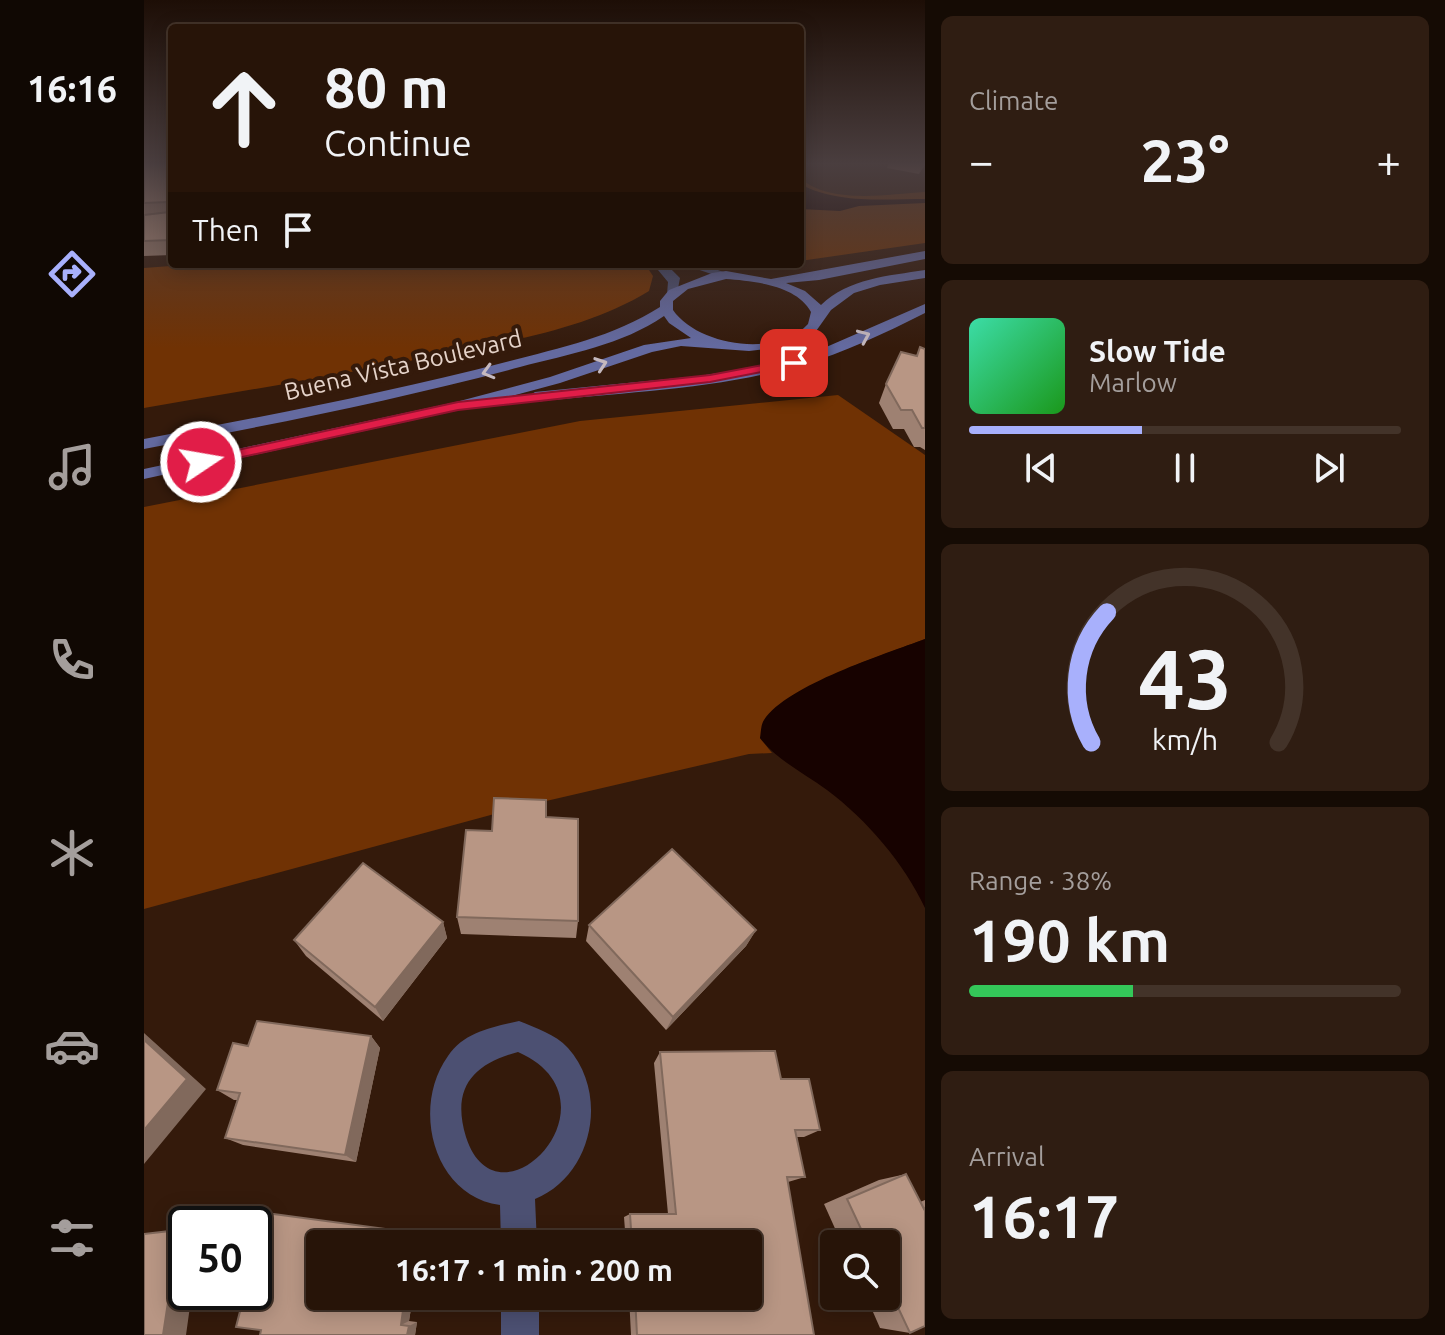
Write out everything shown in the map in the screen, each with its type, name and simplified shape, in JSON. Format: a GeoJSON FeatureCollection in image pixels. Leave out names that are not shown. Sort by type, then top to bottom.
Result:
{"type":"FeatureCollection","features":[{"type":"Feature","properties":{"kind":"main road"},"geometry":{"type":"LineString","coordinates":[[925,255],[819,276],[766,280],[726,275],[694,280],[672,291],[666,300],[666,309],[674,322],[691,333],[716,342],[771,346],[794,341],[810,331],[824,307],[842,292],[925,274]]}},
{"type":"Feature","properties":{"kind":"main road"},"geometry":{"type":"LineString","coordinates":[[766,280],[798,292],[816,310],[818,320]]}},
{"type":"Feature","properties":{"kind":"main road"},"geometry":{"type":"LineString","coordinates":[[458,406],[710,379],[794,363],[861,339],[925,308]]}},
{"type":"Feature","properties":{"kind":"main road","name":"Buena Vista Boulevard"},"geometry":{"type":"LineString","coordinates":[[144,444],[435,386],[602,340],[646,324],[666,309]]}},
{"type":"Feature","properties":{"kind":"main road","name":"Buena Vista Boulevard"},"geometry":{"type":"LineString","coordinates":[[144,474],[458,406],[555,380],[649,348],[681,342],[716,342]]}},
{"type":"Feature","properties":{"kind":"street"},"geometry":{"type":"LineString","coordinates":[[663,268],[675,281],[672,291]]}},
{"type":"Feature","properties":{"kind":"street"},"geometry":{"type":"LineString","coordinates":[[702,268],[726,275]]}},
{"type":"Feature","properties":{"kind":"street"},"geometry":{"type":"LineString","coordinates":[[519,1036],[538,1043],[555,1055],[568,1073],[575,1096],[576,1121],[570,1144],[557,1166],[539,1181],[517,1189],[493,1188],[472,1177],[455,1158],[445,1133],[444,1107],[450,1082],[462,1061],[480,1046],[499,1037],[519,1036]]}},
{"type":"Feature","properties":{"kind":"street"},"geometry":{"type":"LineString","coordinates":[[517,1189],[518,1230]]}},
{"type":"Feature","properties":{"kind":"street"},"geometry":{"type":"LineString","coordinates":[[520,1310],[520,1335]]}},
{"type":"Feature","properties":{"kind":"shaded area"},"geometry":{"type":"Polygon","coordinates":[[[804,224],[925,224],[925,243],[804,260],[804,224]]]}},
{"type":"Feature","properties":{"kind":"shaded area"},"geometry":{"type":"Polygon","coordinates":[[[144,268],[648,268],[653,276],[649,291],[625,304],[547,332],[365,369],[144,408],[144,268]]]}},
{"type":"Feature","properties":{"kind":"shaded area"},"geometry":{"type":"Polygon","coordinates":[[[838,395],[925,455],[925,639],[858,664],[792,696],[760,738],[772,753],[749,754],[516,808],[144,909],[144,507],[580,421],[838,395]]]}},
{"type":"Feature","properties":{"kind":"shaded area"},"geometry":{"type":"Polygon","coordinates":[[[925,639],[925,908],[895,859],[870,829],[842,802],[783,760],[760,738],[764,720],[793,695],[838,672],[925,639]]]}},
{"type":"Feature","properties":{"kind":"building"},"geometry":{"type":"Polygon","coordinates":[[[144,224],[168,224],[168,240],[144,241],[144,224]]]}},
{"type":"Feature","properties":{"kind":"building"},"geometry":{"type":"Polygon","coordinates":[[[920,347],[925,349],[925,428],[922,428],[912,410],[901,410],[886,384],[901,352],[917,356],[920,347]]]}},
{"type":"Feature","properties":{"kind":"building"},"geometry":{"type":"Polygon","coordinates":[[[494,798],[546,800],[546,817],[578,819],[578,921],[457,917],[466,830],[492,831],[494,798]]]}},
{"type":"Feature","properties":{"kind":"building"},"geometry":{"type":"Polygon","coordinates":[[[672,849],[756,930],[673,1017],[589,925],[672,849]]]}},
{"type":"Feature","properties":{"kind":"building"},"geometry":{"type":"Polygon","coordinates":[[[363,863],[443,922],[375,1007],[294,940],[363,863]]]}},
{"type":"Feature","properties":{"kind":"building"},"geometry":{"type":"Polygon","coordinates":[[[257,1021],[371,1036],[345,1155],[225,1138],[240,1093],[217,1090],[233,1043],[248,1046],[257,1021]]]}},
{"type":"Feature","properties":{"kind":"building"},"geometry":{"type":"Polygon","coordinates":[[[144,1040],[187,1079],[144,1130],[144,1040]]]}},
{"type":"Feature","properties":{"kind":"building"},"geometry":{"type":"Polygon","coordinates":[[[775,1051],[781,1079],[809,1079],[820,1130],[795,1130],[805,1177],[787,1177],[814,1335],[637,1335],[636,1310],[762,1310],[762,1230],[631,1230],[630,1214],[676,1214],[660,1052],[775,1051]]]}},
{"type":"Feature","properties":{"kind":"building"},"geometry":{"type":"Polygon","coordinates":[[[906,1174],[925,1208],[925,1326],[910,1333],[899,1310],[900,1230],[861,1230],[847,1199],[906,1174]]]}},
{"type":"Feature","properties":{"kind":"building"},"geometry":{"type":"Polygon","coordinates":[[[272,1214],[394,1230],[306,1230],[306,1310],[403,1310],[401,1325],[409,1326],[407,1335],[260,1335],[261,1330],[236,1327],[240,1310],[272,1310],[272,1214]]]}},
{"type":"Feature","properties":{"kind":"building"},"geometry":{"type":"Polygon","coordinates":[[[168,1231],[168,1302],[163,1335],[144,1335],[144,1234],[168,1231]]]}},
{"type":"Feature","properties":{"kind":"route"},"geometry":{"type":"LineString","coordinates":[[201,462],[458,406],[710,379],[794,363]]}}]}
